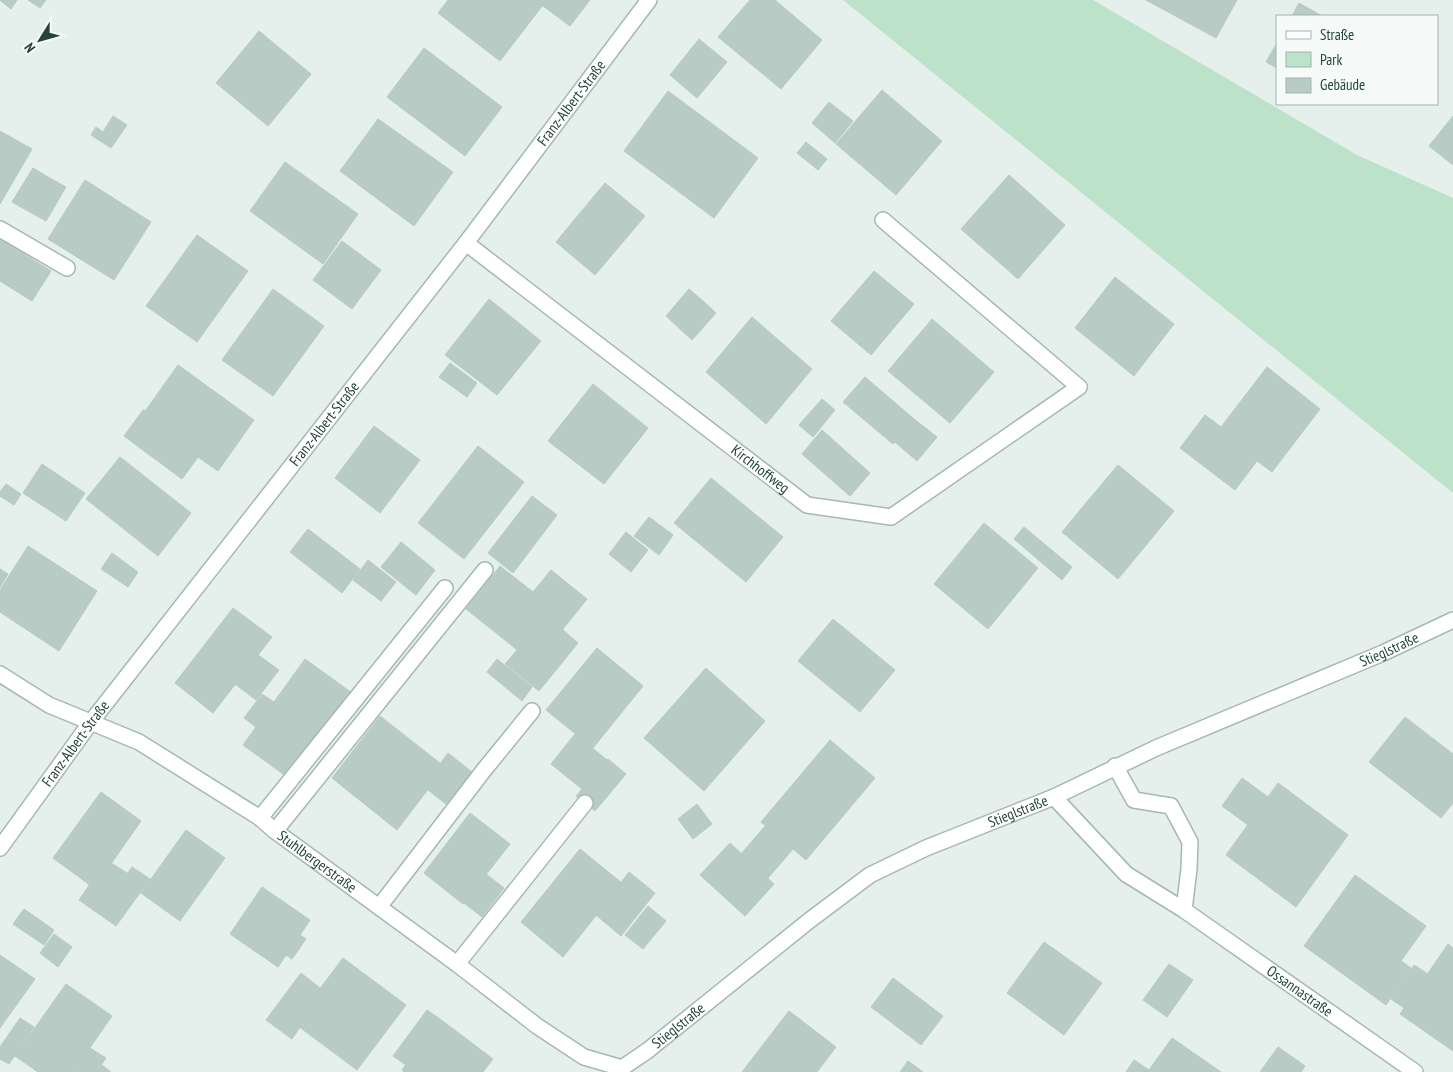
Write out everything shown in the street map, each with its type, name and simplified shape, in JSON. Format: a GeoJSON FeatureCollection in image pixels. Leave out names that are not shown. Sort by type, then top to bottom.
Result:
{"type":"FeatureCollection","features":[{"type":"Feature","properties":{"kind":"street","name":"Franz-Albert-Straße"},"geometry":{"type":"LineString","coordinates":[[0,848],[91,722],[466,243],[649,0]]}},
{"type":"Feature","properties":{"kind":"street","name":"Kirchhoffweg"},"geometry":{"type":"LineString","coordinates":[[466,243],[807,504],[891,517],[1079,388],[883,220]]}},
{"type":"Feature","properties":{"kind":"street"},"geometry":{"type":"LineString","coordinates":[[0,229],[67,268]]}},
{"type":"Feature","properties":{"kind":"street"},"geometry":{"type":"LineString","coordinates":[[275,831],[485,570]]}},
{"type":"Feature","properties":{"kind":"street"},"geometry":{"type":"LineString","coordinates":[[260,818],[445,588]]}},
{"type":"Feature","properties":{"kind":"street","name":"Stieglstraße"},"geometry":{"type":"LineString","coordinates":[[622,1068],[647,1051],[810,920],[870,875],[926,848],[1054,797],[1115,766],[1382,653],[1453,620]]}},
{"type":"Feature","properties":{"kind":"street","name":"Stuhlbergerstraße"},"geometry":{"type":"LineString","coordinates":[[0,674],[49,705],[139,742],[260,818],[275,831],[457,964],[537,1026],[584,1057],[622,1068]]}},
{"type":"Feature","properties":{"kind":"street"},"geometry":{"type":"LineString","coordinates":[[379,907],[484,770],[532,711]]}},
{"type":"Feature","properties":{"kind":"street"},"geometry":{"type":"LineString","coordinates":[[1115,766],[1134,800],[1171,806],[1190,842],[1184,910]]}},
{"type":"Feature","properties":{"kind":"street","name":"Ossannastraße"},"geometry":{"type":"LineString","coordinates":[[1054,797],[1126,874],[1184,910],[1415,1072]]}},
{"type":"Feature","properties":{"kind":"street"},"geometry":{"type":"LineString","coordinates":[[457,964],[584,803]]}},
{"type":"Feature","properties":{"kind":"green space"},"geometry":{"type":"Polygon","coordinates":[[[843,0],[1093,0],[1357,155],[1453,198],[1453,493],[843,0]]]}},
{"type":"Feature","properties":{"kind":"building"},"geometry":{"type":"Polygon","coordinates":[[[0,0],[17,0],[11,9],[0,0]]]}},
{"type":"Feature","properties":{"kind":"building"},"geometry":{"type":"Polygon","coordinates":[[[28,0],[46,0],[40,8],[28,0]]]}},
{"type":"Feature","properties":{"kind":"building"},"geometry":{"type":"Polygon","coordinates":[[[448,0],[546,1],[500,61],[438,13],[448,0]]]}},
{"type":"Feature","properties":{"kind":"building"},"geometry":{"type":"Polygon","coordinates":[[[545,0],[590,0],[570,26],[543,6],[545,0]]]}},
{"type":"Feature","properties":{"kind":"building"},"geometry":{"type":"Polygon","coordinates":[[[750,0],[775,0],[822,40],[781,89],[718,37],[750,0]]]}},
{"type":"Feature","properties":{"kind":"building"},"geometry":{"type":"Polygon","coordinates":[[[1146,0],[1237,0],[1216,38],[1146,0]]]}},
{"type":"Feature","properties":{"kind":"building"},"geometry":{"type":"Polygon","coordinates":[[[1299,3],[1320,15],[1293,15],[1299,3]]]}},
{"type":"Feature","properties":{"kind":"building"},"geometry":{"type":"Polygon","coordinates":[[[259,31],[311,74],[268,126],[216,83],[259,31]]]}},
{"type":"Feature","properties":{"kind":"building"},"geometry":{"type":"Polygon","coordinates":[[[699,39],[727,62],[697,98],[670,75],[699,39]]]}},
{"type":"Feature","properties":{"kind":"building"},"geometry":{"type":"Polygon","coordinates":[[[1276,45],[1276,67],[1266,62],[1276,45]]]}},
{"type":"Feature","properties":{"kind":"building"},"geometry":{"type":"Polygon","coordinates":[[[424,48],[502,107],[465,156],[387,97],[424,48]]]}},
{"type":"Feature","properties":{"kind":"building"},"geometry":{"type":"Polygon","coordinates":[[[882,90],[942,141],[896,195],[836,144],[882,90]]]}},
{"type":"Feature","properties":{"kind":"building"},"geometry":{"type":"Polygon","coordinates":[[[668,91],[758,158],[714,218],[624,151],[668,91]]]}},
{"type":"Feature","properties":{"kind":"building"},"geometry":{"type":"Polygon","coordinates":[[[829,102],[853,121],[835,143],[812,123],[829,102]]]}},
{"type":"Feature","properties":{"kind":"building"},"geometry":{"type":"Polygon","coordinates":[[[113,116],[127,125],[111,148],[91,135],[96,127],[103,132],[113,116]]]}},
{"type":"Feature","properties":{"kind":"building"},"geometry":{"type":"Polygon","coordinates":[[[1453,116],[1453,165],[1429,146],[1453,116]]]}},
{"type":"Feature","properties":{"kind":"building"},"geometry":{"type":"Polygon","coordinates":[[[378,119],[453,172],[414,226],[340,171],[378,119]]]}},
{"type":"Feature","properties":{"kind":"building"},"geometry":{"type":"Polygon","coordinates":[[[0,131],[32,149],[0,204],[0,131]]]}},
{"type":"Feature","properties":{"kind":"building"},"geometry":{"type":"Polygon","coordinates":[[[806,142],[827,159],[818,170],[797,153],[806,142]]]}},
{"type":"Feature","properties":{"kind":"building"},"geometry":{"type":"Polygon","coordinates":[[[285,162],[358,214],[323,264],[250,211],[285,162]]]}},
{"type":"Feature","properties":{"kind":"building"},"geometry":{"type":"Polygon","coordinates":[[[33,168],[48,177],[28,211],[12,202],[33,168]]]}},
{"type":"Feature","properties":{"kind":"building"},"geometry":{"type":"Polygon","coordinates":[[[1009,175],[1065,225],[1018,279],[961,229],[1009,175]]]}},
{"type":"Feature","properties":{"kind":"building"},"geometry":{"type":"Polygon","coordinates":[[[48,177],[66,187],[46,221],[28,211],[48,177]]]}},
{"type":"Feature","properties":{"kind":"building"},"geometry":{"type":"Polygon","coordinates":[[[85,180],[151,222],[114,280],[48,239],[85,180]]]}},
{"type":"Feature","properties":{"kind":"building"},"geometry":{"type":"Polygon","coordinates":[[[605,183],[645,216],[595,275],[556,242],[605,183]]]}},
{"type":"Feature","properties":{"kind":"building"},"geometry":{"type":"Polygon","coordinates":[[[197,235],[248,271],[197,342],[146,306],[197,235]]]}},
{"type":"Feature","properties":{"kind":"building"},"geometry":{"type":"Polygon","coordinates":[[[0,239],[51,271],[32,301],[0,281],[0,239]]]}},
{"type":"Feature","properties":{"kind":"building"},"geometry":{"type":"Polygon","coordinates":[[[342,241],[381,270],[352,309],[313,280],[342,241]]]}},
{"type":"Feature","properties":{"kind":"building"},"geometry":{"type":"Polygon","coordinates":[[[874,271],[914,304],[871,355],[831,321],[874,271]]]}},
{"type":"Feature","properties":{"kind":"building"},"geometry":{"type":"Polygon","coordinates":[[[1115,277],[1174,324],[1134,376],[1075,328],[1115,277]]]}},
{"type":"Feature","properties":{"kind":"building"},"geometry":{"type":"Polygon","coordinates":[[[273,289],[324,326],[273,396],[222,360],[273,289]]]}},
{"type":"Feature","properties":{"kind":"building"},"geometry":{"type":"Polygon","coordinates":[[[689,289],[703,301],[679,328],[666,316],[689,289]]]}},
{"type":"Feature","properties":{"kind":"building"},"geometry":{"type":"Polygon","coordinates":[[[489,299],[541,341],[497,395],[445,355],[489,299]]]}},
{"type":"Feature","properties":{"kind":"building"},"geometry":{"type":"Polygon","coordinates":[[[703,301],[716,313],[692,340],[679,328],[703,301]]]}},
{"type":"Feature","properties":{"kind":"building"},"geometry":{"type":"Polygon","coordinates":[[[752,317],[812,369],[766,424],[706,372],[752,317]]]}},
{"type":"Feature","properties":{"kind":"building"},"geometry":{"type":"Polygon","coordinates":[[[932,319],[994,372],[950,423],[888,371],[932,319]]]}},
{"type":"Feature","properties":{"kind":"building"},"geometry":{"type":"Polygon","coordinates":[[[450,363],[477,383],[467,397],[439,377],[450,363]]]}},
{"type":"Feature","properties":{"kind":"building"},"geometry":{"type":"Polygon","coordinates":[[[178,365],[254,420],[218,471],[141,417],[178,365]]]}},
{"type":"Feature","properties":{"kind":"building"},"geometry":{"type":"Polygon","coordinates":[[[1267,367],[1320,409],[1272,472],[1257,461],[1235,490],[1180,448],[1205,415],[1221,427],[1267,367]]]}},
{"type":"Feature","properties":{"kind":"building"},"geometry":{"type":"Polygon","coordinates":[[[865,377],[914,419],[893,444],[843,402],[865,377]]]}},
{"type":"Feature","properties":{"kind":"building"},"geometry":{"type":"Polygon","coordinates":[[[593,384],[648,428],[604,484],[548,441],[593,384]]]}},
{"type":"Feature","properties":{"kind":"building"},"geometry":{"type":"Polygon","coordinates":[[[822,399],[835,410],[813,437],[799,425],[822,399]]]}},
{"type":"Feature","properties":{"kind":"building"},"geometry":{"type":"Polygon","coordinates":[[[143,410],[146,411],[141,417],[198,457],[182,479],[124,436],[143,410]]]}},
{"type":"Feature","properties":{"kind":"building"},"geometry":{"type":"Polygon","coordinates":[[[914,419],[937,437],[917,461],[895,442],[914,419]]]}},
{"type":"Feature","properties":{"kind":"building"},"geometry":{"type":"Polygon","coordinates":[[[374,426],[420,460],[380,513],[335,478],[374,426]]]}},
{"type":"Feature","properties":{"kind":"building"},"geometry":{"type":"Polygon","coordinates":[[[822,430],[870,473],[850,496],[802,454],[822,430]]]}},
{"type":"Feature","properties":{"kind":"building"},"geometry":{"type":"Polygon","coordinates":[[[478,446],[524,482],[464,559],[418,523],[478,446]]]}},
{"type":"Feature","properties":{"kind":"building"},"geometry":{"type":"Polygon","coordinates":[[[120,457],[191,513],[158,556],[86,499],[120,457]]]}},
{"type":"Feature","properties":{"kind":"building"},"geometry":{"type":"Polygon","coordinates":[[[42,464],[85,493],[66,521],[23,493],[42,464]]]}},
{"type":"Feature","properties":{"kind":"building"},"geometry":{"type":"Polygon","coordinates":[[[1118,465],[1174,511],[1147,544],[1091,497],[1118,465]]]}},
{"type":"Feature","properties":{"kind":"building"},"geometry":{"type":"Polygon","coordinates":[[[711,478],[783,537],[746,582],[674,523],[711,478]]]}},
{"type":"Feature","properties":{"kind":"building"},"geometry":{"type":"Polygon","coordinates":[[[6,484],[21,494],[14,505],[0,496],[0,492],[6,484]]]}},
{"type":"Feature","properties":{"kind":"building"},"geometry":{"type":"Polygon","coordinates":[[[532,496],[557,515],[513,573],[488,553],[532,496]]]}},
{"type":"Feature","properties":{"kind":"building"},"geometry":{"type":"Polygon","coordinates":[[[1091,497],[1147,544],[1118,579],[1062,532],[1091,497]]]}},
{"type":"Feature","properties":{"kind":"building"},"geometry":{"type":"Polygon","coordinates":[[[649,517],[673,535],[659,555],[634,536],[649,517]]]}},
{"type":"Feature","properties":{"kind":"building"},"geometry":{"type":"Polygon","coordinates":[[[984,523],[1038,568],[988,629],[934,584],[984,523]]]}},
{"type":"Feature","properties":{"kind":"building"},"geometry":{"type":"Polygon","coordinates":[[[1024,527],[1072,567],[1062,580],[1014,539],[1024,527]]]}},
{"type":"Feature","properties":{"kind":"building"},"geometry":{"type":"Polygon","coordinates":[[[308,529],[360,569],[342,593],[290,552],[308,529]]]}},
{"type":"Feature","properties":{"kind":"building"},"geometry":{"type":"Polygon","coordinates":[[[626,532],[648,550],[631,572],[609,554],[626,532]]]}},
{"type":"Feature","properties":{"kind":"building"},"geometry":{"type":"Polygon","coordinates":[[[401,542],[435,570],[416,595],[381,567],[401,542]]]}},
{"type":"Feature","properties":{"kind":"building"},"geometry":{"type":"Polygon","coordinates":[[[28,546],[97,591],[59,651],[0,612],[0,590],[28,546]]]}},
{"type":"Feature","properties":{"kind":"building"},"geometry":{"type":"Polygon","coordinates":[[[112,553],[138,572],[128,587],[101,569],[112,553]]]}},
{"type":"Feature","properties":{"kind":"building"},"geometry":{"type":"Polygon","coordinates":[[[368,560],[396,582],[381,601],[353,580],[368,560]]]}},
{"type":"Feature","properties":{"kind":"building"},"geometry":{"type":"Polygon","coordinates":[[[500,566],[533,592],[551,570],[587,599],[535,664],[466,609],[500,566]]]}},
{"type":"Feature","properties":{"kind":"building"},"geometry":{"type":"Polygon","coordinates":[[[0,569],[8,574],[0,587],[0,569]]]}},
{"type":"Feature","properties":{"kind":"building"},"geometry":{"type":"Polygon","coordinates":[[[233,608],[272,637],[213,713],[175,683],[233,608]]]}},
{"type":"Feature","properties":{"kind":"building"},"geometry":{"type":"Polygon","coordinates":[[[833,619],[895,670],[860,712],[798,661],[833,619]]]}},
{"type":"Feature","properties":{"kind":"building"},"geometry":{"type":"Polygon","coordinates":[[[563,630],[578,643],[539,691],[505,664],[517,650],[535,664],[563,630]]]}},
{"type":"Feature","properties":{"kind":"building"},"geometry":{"type":"Polygon","coordinates":[[[597,648],[643,686],[593,748],[546,710],[597,648]]]}},
{"type":"Feature","properties":{"kind":"building"},"geometry":{"type":"Polygon","coordinates":[[[258,655],[279,670],[256,700],[235,684],[258,655]]]}},
{"type":"Feature","properties":{"kind":"building"},"geometry":{"type":"Polygon","coordinates":[[[305,659],[352,693],[290,779],[243,745],[305,659]]]}},
{"type":"Feature","properties":{"kind":"building"},"geometry":{"type":"Polygon","coordinates":[[[497,659],[532,687],[522,701],[487,672],[497,659]]]}},
{"type":"Feature","properties":{"kind":"building"},"geometry":{"type":"Polygon","coordinates":[[[706,668],[765,721],[704,791],[644,738],[706,668]]]}},
{"type":"Feature","properties":{"kind":"building"},"geometry":{"type":"Polygon","coordinates":[[[262,694],[274,702],[256,727],[244,718],[262,694]]]}},
{"type":"Feature","properties":{"kind":"building"},"geometry":{"type":"Polygon","coordinates":[[[380,716],[445,767],[397,830],[332,778],[380,716]]]}},
{"type":"Feature","properties":{"kind":"building"},"geometry":{"type":"Polygon","coordinates":[[[1405,717],[1453,754],[1453,803],[1441,818],[1369,762],[1405,717]]]}},
{"type":"Feature","properties":{"kind":"building"},"geometry":{"type":"Polygon","coordinates":[[[575,734],[607,760],[582,789],[551,764],[575,734]]]}},
{"type":"Feature","properties":{"kind":"building"},"geometry":{"type":"Polygon","coordinates":[[[830,740],[875,778],[806,860],[761,822],[830,740]]]}},
{"type":"Feature","properties":{"kind":"building"},"geometry":{"type":"Polygon","coordinates":[[[448,753],[472,772],[446,804],[428,790],[445,767],[440,764],[448,753]]]}},
{"type":"Feature","properties":{"kind":"building"},"geometry":{"type":"Polygon","coordinates":[[[608,759],[626,774],[595,811],[576,796],[608,759]]]}},
{"type":"Feature","properties":{"kind":"building"},"geometry":{"type":"Polygon","coordinates":[[[1242,778],[1268,797],[1248,825],[1222,806],[1242,778]]]}},
{"type":"Feature","properties":{"kind":"building"},"geometry":{"type":"Polygon","coordinates":[[[1278,783],[1348,835],[1296,907],[1226,855],[1278,783]]]}},
{"type":"Feature","properties":{"kind":"building"},"geometry":{"type":"Polygon","coordinates":[[[101,792],[141,821],[94,888],[53,858],[101,792]]]}},
{"type":"Feature","properties":{"kind":"building"},"geometry":{"type":"Polygon","coordinates":[[[697,804],[712,824],[693,839],[678,819],[697,804]]]}},
{"type":"Feature","properties":{"kind":"building"},"geometry":{"type":"Polygon","coordinates":[[[470,813],[510,844],[463,904],[424,873],[470,813]]]}},
{"type":"Feature","properties":{"kind":"building"},"geometry":{"type":"Polygon","coordinates":[[[765,826],[793,849],[768,878],[741,854],[765,826]]]}},
{"type":"Feature","properties":{"kind":"building"},"geometry":{"type":"Polygon","coordinates":[[[186,830],[225,858],[180,921],[141,893],[186,830]]]}},
{"type":"Feature","properties":{"kind":"building"},"geometry":{"type":"Polygon","coordinates":[[[730,843],[774,884],[745,916],[700,875],[730,843]]]}},
{"type":"Feature","properties":{"kind":"building"},"geometry":{"type":"Polygon","coordinates":[[[580,849],[622,883],[563,957],[521,922],[580,849]]]}},
{"type":"Feature","properties":{"kind":"building"},"geometry":{"type":"Polygon","coordinates":[[[111,863],[127,873],[99,914],[79,900],[90,884],[94,888],[111,863]]]}},
{"type":"Feature","properties":{"kind":"building"},"geometry":{"type":"Polygon","coordinates":[[[132,867],[150,879],[116,926],[99,914],[132,867]]]}},
{"type":"Feature","properties":{"kind":"building"},"geometry":{"type":"Polygon","coordinates":[[[629,872],[655,893],[621,936],[596,915],[629,872]]]}},
{"type":"Feature","properties":{"kind":"building"},"geometry":{"type":"Polygon","coordinates":[[[486,874],[504,888],[482,917],[464,903],[486,874]]]}},
{"type":"Feature","properties":{"kind":"building"},"geometry":{"type":"Polygon","coordinates":[[[1355,875],[1426,926],[1375,997],[1304,946],[1355,875]]]}},
{"type":"Feature","properties":{"kind":"building"},"geometry":{"type":"Polygon","coordinates":[[[262,887],[310,920],[300,935],[306,939],[292,959],[286,955],[278,967],[230,934],[262,887]]]}},
{"type":"Feature","properties":{"kind":"building"},"geometry":{"type":"Polygon","coordinates":[[[648,906],[666,921],[643,949],[625,935],[648,906]]]}},
{"type":"Feature","properties":{"kind":"building"},"geometry":{"type":"Polygon","coordinates":[[[24,909],[54,930],[44,945],[13,924],[24,909]]]}},
{"type":"Feature","properties":{"kind":"building"},"geometry":{"type":"Polygon","coordinates":[[[54,934],[72,947],[58,967],[40,953],[54,934]]]}},
{"type":"Feature","properties":{"kind":"building"},"geometry":{"type":"Polygon","coordinates":[[[1044,942],[1102,983],[1064,1035],[1007,993],[1044,942]]]}},
{"type":"Feature","properties":{"kind":"building"},"geometry":{"type":"Polygon","coordinates":[[[1448,944],[1453,948],[1453,1051],[1400,1014],[1448,944]]]}},
{"type":"Feature","properties":{"kind":"building"},"geometry":{"type":"Polygon","coordinates":[[[0,955],[35,979],[0,1028],[0,955]]]}},
{"type":"Feature","properties":{"kind":"building"},"geometry":{"type":"Polygon","coordinates":[[[343,958],[406,1005],[357,1070],[294,1023],[343,958]]]}},
{"type":"Feature","properties":{"kind":"building"},"geometry":{"type":"Polygon","coordinates":[[[1401,961],[1411,968],[1386,1005],[1375,997],[1401,961]]]}},
{"type":"Feature","properties":{"kind":"building"},"geometry":{"type":"Polygon","coordinates":[[[1169,964],[1193,980],[1167,1017],[1143,1000],[1169,964]]]}},
{"type":"Feature","properties":{"kind":"building"},"geometry":{"type":"Polygon","coordinates":[[[1414,965],[1428,974],[1404,1008],[1391,999],[1414,965]]]}},
{"type":"Feature","properties":{"kind":"building"},"geometry":{"type":"Polygon","coordinates":[[[301,973],[320,988],[294,1023],[300,1027],[292,1039],[266,1020],[301,973]]]}},
{"type":"Feature","properties":{"kind":"building"},"geometry":{"type":"Polygon","coordinates":[[[893,978],[943,1016],[921,1045],[871,1007],[893,978]]]}},
{"type":"Feature","properties":{"kind":"building"},"geometry":{"type":"Polygon","coordinates":[[[66,984],[112,1016],[73,1072],[38,1072],[15,1056],[66,984]]]}},
{"type":"Feature","properties":{"kind":"building"},"geometry":{"type":"Polygon","coordinates":[[[427,1010],[440,1019],[406,1065],[393,1056],[427,1010]]]}},
{"type":"Feature","properties":{"kind":"building"},"geometry":{"type":"Polygon","coordinates":[[[789,1011],[836,1047],[817,1072],[742,1072],[789,1011]]]}},
{"type":"Feature","properties":{"kind":"building"},"geometry":{"type":"Polygon","coordinates":[[[20,1018],[34,1027],[9,1064],[0,1059],[0,1047],[20,1018]]]}},
{"type":"Feature","properties":{"kind":"building"},"geometry":{"type":"Polygon","coordinates":[[[440,1019],[493,1059],[483,1072],[404,1072],[402,1070],[440,1019]]]}},
{"type":"Feature","properties":{"kind":"building"},"geometry":{"type":"Polygon","coordinates":[[[1172,1038],[1221,1072],[1126,1072],[1134,1060],[1149,1070],[1172,1038]]]}},
{"type":"Feature","properties":{"kind":"building"},"geometry":{"type":"Polygon","coordinates":[[[1278,1047],[1305,1066],[1301,1072],[1260,1072],[1278,1047]]]}},
{"type":"Feature","properties":{"kind":"building"},"geometry":{"type":"Polygon","coordinates":[[[90,1048],[106,1058],[96,1072],[74,1072],[90,1048]]]}},
{"type":"Feature","properties":{"kind":"building"},"geometry":{"type":"Polygon","coordinates":[[[908,1061],[923,1072],[900,1072],[908,1061]]]}},
{"type":"Feature","properties":{"kind":"building"},"geometry":{"type":"Polygon","coordinates":[[[102,1065],[111,1072],[97,1072],[102,1065]]]}}]}
